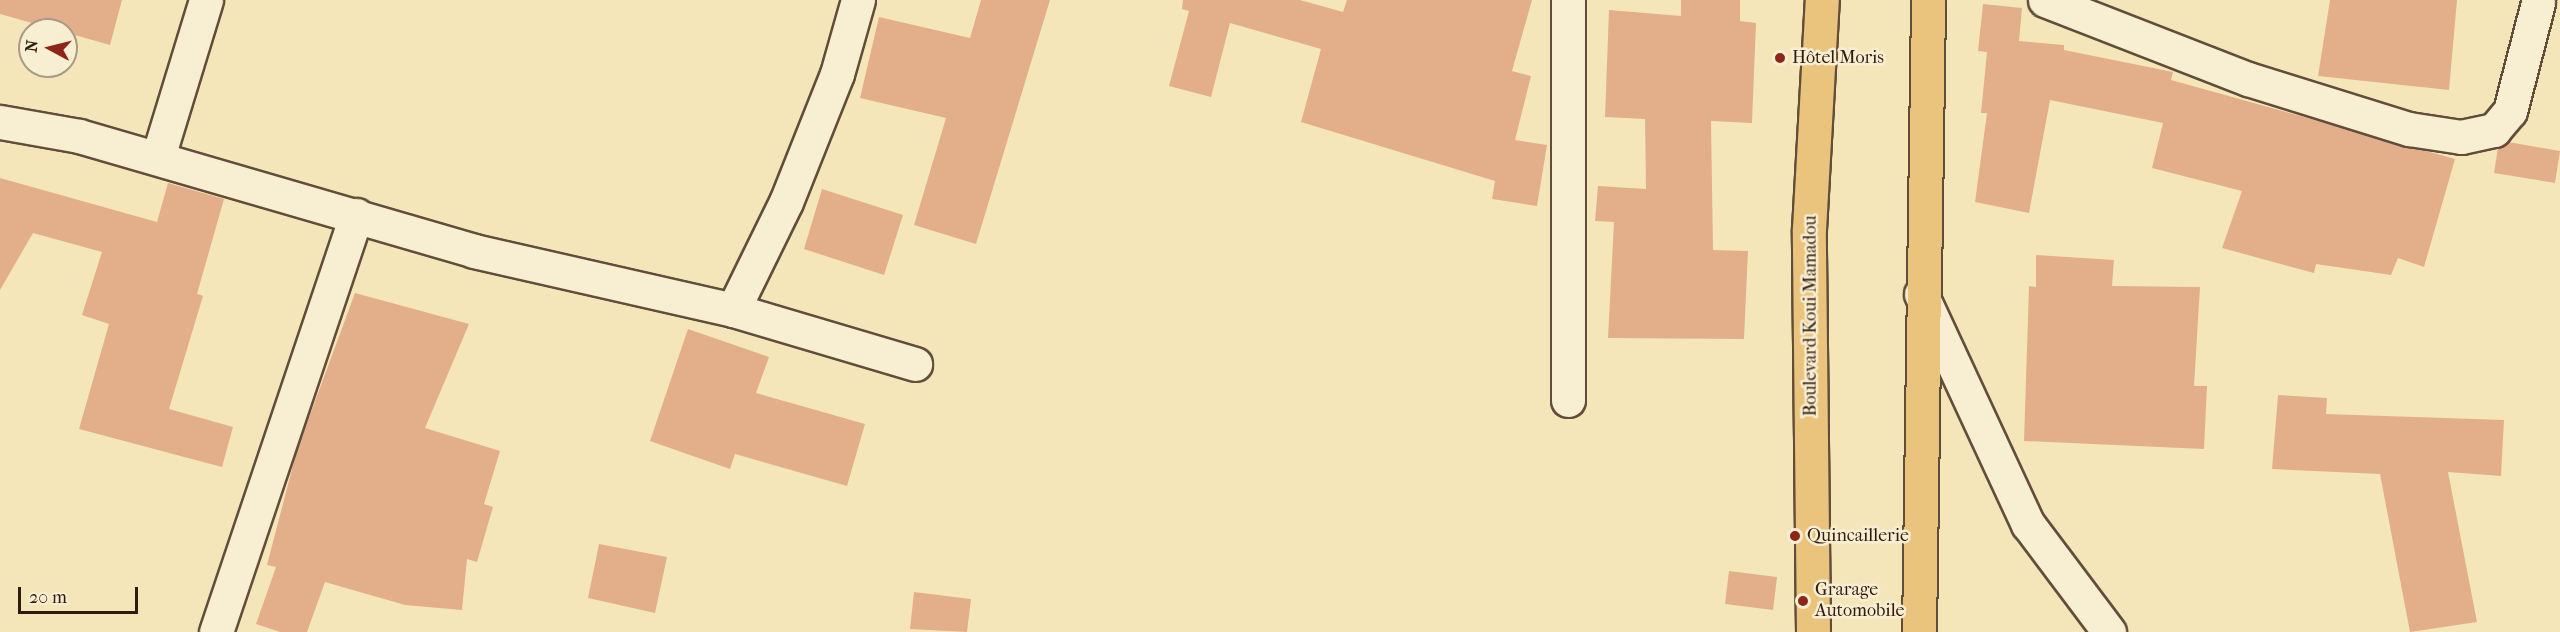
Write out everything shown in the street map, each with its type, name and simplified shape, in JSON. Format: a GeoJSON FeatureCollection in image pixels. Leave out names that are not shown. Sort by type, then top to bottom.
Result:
{"type":"FeatureCollection","features":[{"type":"Feature","properties":{"kind":"main road","name":"Boulevard Koui Mamadou"},"geometry":{"type":"LineString","coordinates":[[1813,632],[1809,230],[1822,0]]}},
{"type":"Feature","properties":{"kind":"main road"},"geometry":{"type":"LineString","coordinates":[[1918,632],[1921,293],[1928,0]]}},
{"type":"Feature","properties":{"kind":"street"},"geometry":{"type":"LineString","coordinates":[[158,157],[206,0]]}},
{"type":"Feature","properties":{"kind":"street"},"geometry":{"type":"LineString","coordinates":[[733,310],[786,202],[837,74],[858,0]]}},
{"type":"Feature","properties":{"kind":"street"},"geometry":{"type":"LineString","coordinates":[[1568,0],[1568,400]]}},
{"type":"Feature","properties":{"kind":"street"},"geometry":{"type":"LineString","coordinates":[[2045,0],[2248,79],[2409,129],[2461,137],[2494,130],[2510,111],[2538,3]]}},
{"type":"Feature","properties":{"kind":"street"},"geometry":{"type":"LineString","coordinates":[[0,122],[158,157],[474,251],[733,310],[915,364]]}},
{"type":"Feature","properties":{"kind":"street"},"geometry":{"type":"LineString","coordinates":[[216,632],[356,215]]}},
{"type":"Feature","properties":{"kind":"street"},"geometry":{"type":"LineString","coordinates":[[1921,293],[2028,524],[2109,632]]}},
{"type":"Feature","properties":{"kind":"building"},"geometry":{"type":"Polygon","coordinates":[[[0,0],[122,0],[110,45],[78,36],[78,18],[18,19],[0,14],[0,0]]]}},
{"type":"Feature","properties":{"kind":"building"},"geometry":{"type":"Polygon","coordinates":[[[981,0],[1050,0],[976,244],[914,225],[946,118],[860,98],[879,17],[970,38],[981,0]]]}},
{"type":"Feature","properties":{"kind":"building"},"geometry":{"type":"Polygon","coordinates":[[[1183,0],[1300,0],[1343,12],[1347,0],[1532,0],[1512,71],[1531,76],[1515,140],[1547,145],[1537,206],[1492,199],[1495,181],[1301,122],[1321,49],[1230,23],[1211,97],[1169,86],[1189,11],[1182,9],[1183,0]]]}},
{"type":"Feature","properties":{"kind":"building"},"geometry":{"type":"Polygon","coordinates":[[[1681,0],[1740,0],[1740,21],[1756,23],[1752,123],[1711,121],[1713,250],[1748,251],[1744,339],[1608,338],[1614,222],[1595,221],[1598,186],[1646,189],[1645,119],[1605,117],[1609,10],[1681,16],[1681,0]]]}},
{"type":"Feature","properties":{"kind":"building"},"geometry":{"type":"Polygon","coordinates":[[[2330,0],[2457,0],[2449,90],[2318,76],[2330,0]]]}},
{"type":"Feature","properties":{"kind":"building"},"geometry":{"type":"Polygon","coordinates":[[[1983,4],[2022,8],[2019,41],[2064,45],[2064,50],[2173,72],[2171,80],[2455,159],[2424,267],[2398,258],[2391,275],[2316,264],[2314,273],[2222,248],[2242,191],[2152,168],[2163,123],[2050,100],[2029,213],[1975,202],[1987,113],[1981,113],[1987,52],[1978,51],[1983,4]]]}},
{"type":"Feature","properties":{"kind":"building"},"geometry":{"type":"Polygon","coordinates":[[[2508,142],[2560,151],[2555,183],[2494,173],[2498,148],[2508,142]]]}},
{"type":"Feature","properties":{"kind":"building"},"geometry":{"type":"Polygon","coordinates":[[[0,178],[157,222],[168,183],[224,199],[197,294],[203,296],[169,409],[233,427],[222,467],[79,429],[109,324],[82,315],[102,252],[33,233],[0,290],[0,178]]]}},
{"type":"Feature","properties":{"kind":"building"},"geometry":{"type":"Polygon","coordinates":[[[822,189],[903,215],[884,275],[804,249],[822,189]]]}},
{"type":"Feature","properties":{"kind":"building"},"geometry":{"type":"Polygon","coordinates":[[[2036,255],[2114,260],[2112,286],[2200,287],[2194,386],[2207,386],[2204,449],[2024,441],[2029,286],[2036,287],[2036,255]]]}},
{"type":"Feature","properties":{"kind":"building"},"geometry":{"type":"Polygon","coordinates":[[[355,293],[469,324],[425,428],[500,451],[484,504],[493,507],[477,562],[467,559],[462,610],[405,605],[325,582],[307,632],[280,632],[256,624],[276,567],[267,565],[297,450],[355,293]]]}},
{"type":"Feature","properties":{"kind":"building"},"geometry":{"type":"Polygon","coordinates":[[[688,329],[769,357],[756,393],[865,424],[847,486],[735,454],[730,469],[650,441],[688,329]]]}},
{"type":"Feature","properties":{"kind":"building"},"geometry":{"type":"Polygon","coordinates":[[[2278,395],[2327,398],[2326,414],[2504,420],[2501,476],[2448,472],[2477,622],[2410,632],[2380,474],[2272,469],[2278,395]]]}},
{"type":"Feature","properties":{"kind":"building"},"geometry":{"type":"Polygon","coordinates":[[[599,544],[667,557],[655,613],[588,598],[599,544]]]}},
{"type":"Feature","properties":{"kind":"building"},"geometry":{"type":"Polygon","coordinates":[[[1729,571],[1777,577],[1773,610],[1725,604],[1729,571]]]}},
{"type":"Feature","properties":{"kind":"building"},"geometry":{"type":"Polygon","coordinates":[[[914,592],[971,599],[967,632],[910,629],[914,592]]]}},
{"type":"Feature","properties":{"kind":"place","name":"Hôtel Moris"},"geometry":{"type":"Point","coordinates":[1780,58]}},
{"type":"Feature","properties":{"kind":"place","name":"Quincaillerie"},"geometry":{"type":"Point","coordinates":[1795,536]}},
{"type":"Feature","properties":{"kind":"place","name":"Grarage Automobile"},"geometry":{"type":"Point","coordinates":[1803,601]}}]}
